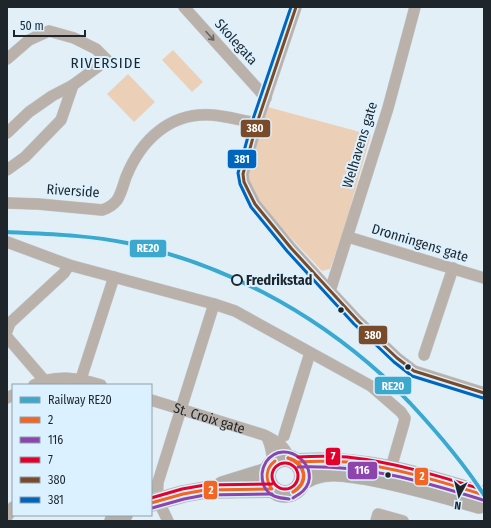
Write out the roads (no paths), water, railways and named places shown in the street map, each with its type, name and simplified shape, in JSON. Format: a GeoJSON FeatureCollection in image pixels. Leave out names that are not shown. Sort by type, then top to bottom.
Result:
{"type":"FeatureCollection","features":[{"type":"Feature","properties":{"kind":"highway"},"geometry":{"type":"LineString","coordinates":[[160,512],[183,494],[205,490],[261,473],[283,458],[294,460],[331,461],[397,469],[484,495]]}},
{"type":"Feature","properties":{"kind":"highway"},"geometry":{"type":"LineString","coordinates":[[205,490],[272,489],[283,494],[296,492],[303,481],[304,474],[302,468],[294,460]]}},
{"type":"Feature","properties":{"kind":"highway"},"geometry":{"type":"LineString","coordinates":[[270,467],[267,478],[272,489]]}},
{"type":"Feature","properties":{"kind":"highway"},"geometry":{"type":"LineString","coordinates":[[303,481],[314,476],[330,473],[342,473],[389,480],[484,507]]}},
{"type":"Feature","properties":{"kind":"highway"},"geometry":{"type":"LineString","coordinates":[[113,521],[122,516]]}},
{"type":"Feature","properties":{"kind":"street","name":"Skolegata"},"geometry":{"type":"LineString","coordinates":[[184,7],[266,98]]}},
{"type":"Feature","properties":{"kind":"street"},"geometry":{"type":"LineString","coordinates":[[296,7],[257,123],[243,174],[244,182],[255,204],[291,248],[358,321],[397,358],[414,371],[484,393]]}},
{"type":"Feature","properties":{"kind":"street","name":"Welhavens gate"},"geometry":{"type":"LineString","coordinates":[[330,291],[388,108],[415,7]]}},
{"type":"Feature","properties":{"kind":"street"},"geometry":{"type":"LineString","coordinates":[[7,60],[29,40],[49,31],[74,38],[96,49],[107,60],[74,85],[52,96],[29,112],[7,133]]}},
{"type":"Feature","properties":{"kind":"street"},"geometry":{"type":"LineString","coordinates":[[7,170],[25,157],[61,120],[74,85]]}},
{"type":"Feature","properties":{"kind":"street","name":"Riverside"},"geometry":{"type":"LineString","coordinates":[[7,203],[38,204],[102,210],[111,207],[117,202],[129,171],[138,154],[145,144],[161,128],[186,117],[212,115],[257,123]]}},
{"type":"Feature","properties":{"kind":"street","name":"Dronningens gate"},"geometry":{"type":"LineString","coordinates":[[348,237],[484,278]]}},
{"type":"Feature","properties":{"kind":"street"},"geometry":{"type":"LineString","coordinates":[[7,242],[69,265],[214,304],[234,311],[370,386],[401,412],[405,418],[392,461]]}},
{"type":"Feature","properties":{"kind":"street"},"geometry":{"type":"LineString","coordinates":[[8,325],[64,273],[69,265]]}},
{"type":"Feature","properties":{"kind":"street"},"geometry":{"type":"LineString","coordinates":[[424,355],[453,268]]}},
{"type":"Feature","properties":{"kind":"street"},"geometry":{"type":"LineString","coordinates":[[80,382],[114,277]]}},
{"type":"Feature","properties":{"kind":"street"},"geometry":{"type":"LineString","coordinates":[[160,512],[157,498],[158,482],[214,304]]}},
{"type":"Feature","properties":{"kind":"street"},"geometry":{"type":"LineString","coordinates":[[7,337],[39,383],[61,378],[94,384]]}},
{"type":"Feature","properties":{"kind":"street"},"geometry":{"type":"LineString","coordinates":[[284,436],[310,353]]}},
{"type":"Feature","properties":{"kind":"street","name":"St. Croix gate"},"geometry":{"type":"LineString","coordinates":[[152,400],[181,408],[277,441],[294,460]]}},
{"type":"Feature","properties":{"kind":"street"},"geometry":{"type":"LineString","coordinates":[[267,437],[273,455],[270,467]]}},
{"type":"Feature","properties":{"kind":"street"},"geometry":{"type":"LineString","coordinates":[[376,521],[378,514],[403,521]]}},
{"type":"Feature","properties":{"kind":"rail line","name":"RE20"},"geometry":{"type":"LineString","coordinates":[[7,232],[52,234],[127,243],[163,252],[197,263],[264,292],[325,330],[393,385],[440,436],[484,495]]}},
{"type":"Feature","properties":{"kind":"place","name":"Fredrikstad"},"geometry":{"type":"Point","coordinates":[237,280]}},
{"type":"Feature","properties":{"kind":"district","name":"RIVERSIDE"},"geometry":{"type":"Point","coordinates":[106,63]}}]}
